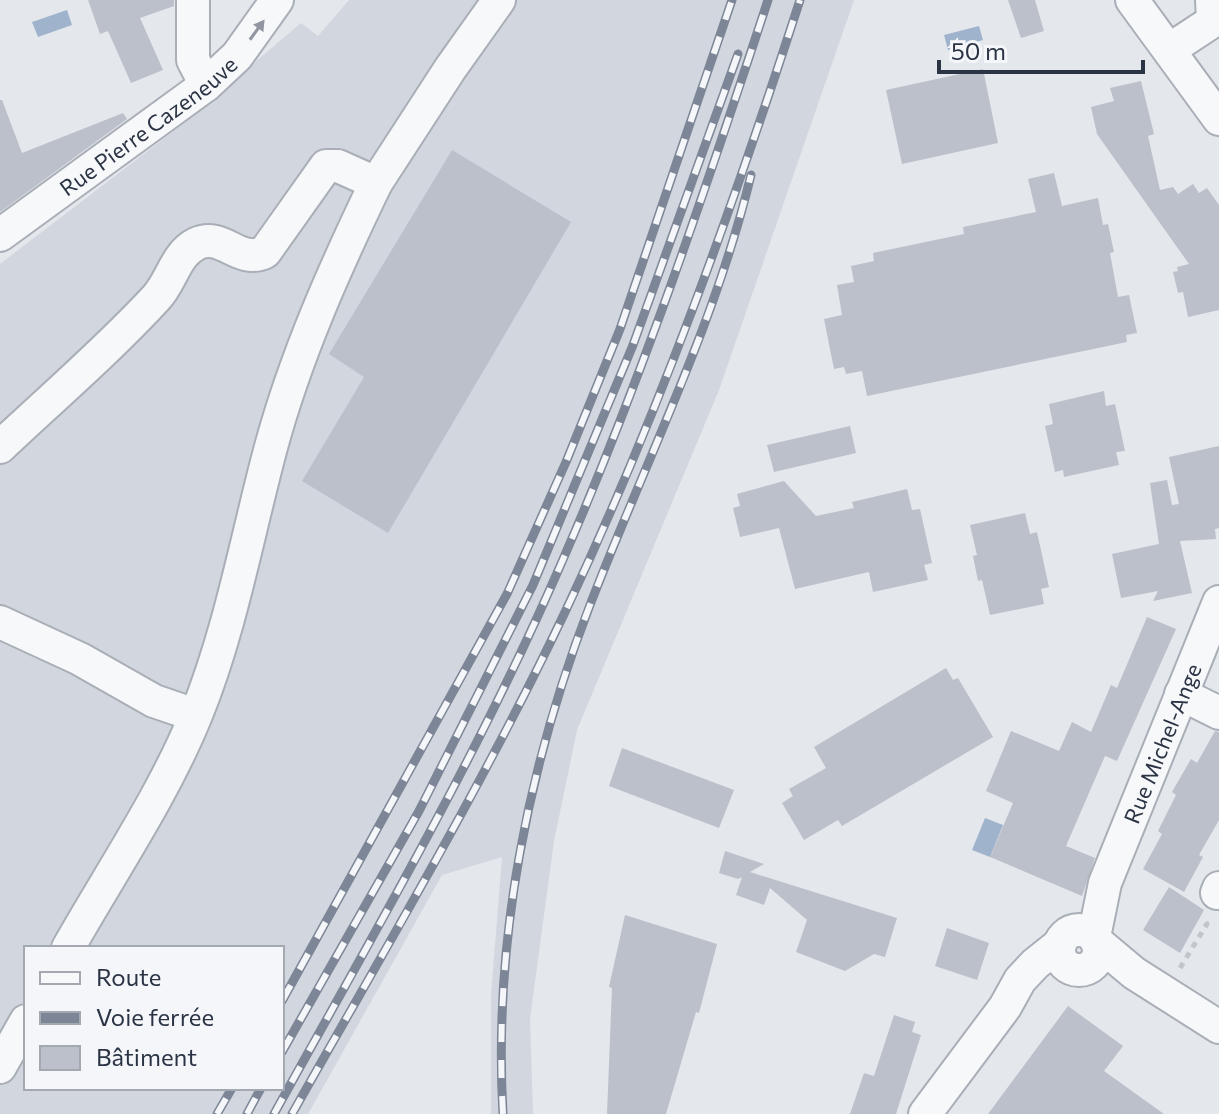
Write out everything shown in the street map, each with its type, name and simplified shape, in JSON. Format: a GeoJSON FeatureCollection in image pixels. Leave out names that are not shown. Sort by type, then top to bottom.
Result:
{"type":"FeatureCollection","features":[{"type":"Feature","properties":{"kind":"street"},"geometry":{"type":"LineString","coordinates":[[193,0],[193,60],[206,85]]}},
{"type":"Feature","properties":{"kind":"street","name":"Rue Pierre Cazeneuve"},"geometry":{"type":"LineString","coordinates":[[0,235],[206,85],[237,56],[277,0]]}},
{"type":"Feature","properties":{"kind":"street"},"geometry":{"type":"LineString","coordinates":[[69,946],[160,786],[195,715],[225,628],[272,444],[311,329],[335,270],[376,183],[499,0]]}},
{"type":"Feature","properties":{"kind":"street"},"geometry":{"type":"LineString","coordinates":[[1132,0],[1219,119]]}},
{"type":"Feature","properties":{"kind":"street"},"geometry":{"type":"LineString","coordinates":[[1169,50],[1213,21],[1212,0]]}},
{"type":"Feature","properties":{"kind":"street"},"geometry":{"type":"LineString","coordinates":[[0,447],[158,296],[182,255],[192,247],[218,240],[244,255],[265,252],[326,166],[338,166],[376,183]]}},
{"type":"Feature","properties":{"kind":"street","name":"Rue Michel-Ange"},"geometry":{"type":"LineString","coordinates":[[1079,949],[1219,602]]}},
{"type":"Feature","properties":{"kind":"street"},"geometry":{"type":"LineString","coordinates":[[0,622],[80,659],[154,701],[195,715]]}},
{"type":"Feature","properties":{"kind":"street"},"geometry":{"type":"LineString","coordinates":[[1181,694],[1219,713]]}},
{"type":"Feature","properties":{"kind":"street"},"geometry":{"type":"LineString","coordinates":[[925,1114],[1005,1007],[1020,980],[1035,964],[1079,949],[1134,973],[1219,1027]]}},
{"type":"Feature","properties":{"kind":"street"},"geometry":{"type":"LineString","coordinates":[[0,1067],[24,1025]]}},
{"type":"Feature","properties":{"kind":"path"},"geometry":{"type":"LineString","coordinates":[[1164,993],[1207,924],[1203,917],[1218,890]]}},
{"type":"Feature","properties":{"kind":"shaded area"},"geometry":{"type":"Polygon","coordinates":[[[349,0],[854,0],[719,390],[577,730],[554,841],[530,1019],[533,1114],[491,1114],[491,996],[502,857],[442,875],[308,1114],[0,1114],[0,264],[179,127],[301,23],[318,36],[349,0]]]}},
{"type":"Feature","properties":{"kind":"water"},"geometry":{"type":"Polygon","coordinates":[[[67,10],[72,25],[38,37],[32,22],[67,10]]]}},
{"type":"Feature","properties":{"kind":"water"},"geometry":{"type":"Polygon","coordinates":[[[979,26],[983,40],[948,50],[944,35],[979,26]]]}},
{"type":"Feature","properties":{"kind":"water"},"geometry":{"type":"Polygon","coordinates":[[[985,818],[1003,825],[990,857],[972,850],[985,818]]]}},
{"type":"Feature","properties":{"kind":"building"},"geometry":{"type":"Polygon","coordinates":[[[88,0],[174,0],[174,6],[140,18],[163,70],[131,83],[108,31],[100,34],[88,0]]]}},
{"type":"Feature","properties":{"kind":"building"},"geometry":{"type":"Polygon","coordinates":[[[1008,0],[1035,0],[1044,31],[1021,38],[1008,0]]]}},
{"type":"Feature","properties":{"kind":"building"},"geometry":{"type":"Polygon","coordinates":[[[983,69],[998,143],[902,164],[886,90],[983,69]]]}},
{"type":"Feature","properties":{"kind":"building"},"geometry":{"type":"Polygon","coordinates":[[[1141,81],[1154,134],[1148,136],[1160,190],[1173,187],[1178,194],[1193,184],[1199,193],[1207,188],[1219,205],[1219,310],[1188,317],[1183,292],[1178,293],[1173,272],[1178,271],[1177,267],[1189,264],[1097,134],[1091,107],[1114,101],[1110,88],[1141,81]]]}},
{"type":"Feature","properties":{"kind":"building"},"geometry":{"type":"Polygon","coordinates":[[[0,100],[22,153],[123,113],[127,119],[0,212],[0,100]]]}},
{"type":"Feature","properties":{"kind":"building"},"geometry":{"type":"Polygon","coordinates":[[[452,150],[571,222],[388,533],[302,481],[364,377],[329,354],[452,150]]]}},
{"type":"Feature","properties":{"kind":"building"},"geometry":{"type":"Polygon","coordinates":[[[1054,173],[1062,206],[1098,198],[1103,225],[1108,224],[1114,252],[1110,253],[1118,297],[1129,295],[1137,333],[1126,335],[1127,342],[867,396],[862,371],[846,374],[844,367],[834,369],[824,319],[842,315],[837,285],[854,282],[851,266],[874,261],[873,253],[964,234],[963,227],[1036,212],[1028,179],[1054,173]]]}},
{"type":"Feature","properties":{"kind":"building"},"geometry":{"type":"Polygon","coordinates":[[[1104,391],[1106,406],[1115,404],[1125,451],[1116,452],[1119,465],[1064,477],[1063,470],[1055,472],[1045,426],[1053,424],[1049,404],[1104,391]]]}},
{"type":"Feature","properties":{"kind":"building"},"geometry":{"type":"Polygon","coordinates":[[[850,426],[856,453],[774,472],[767,445],[850,426]]]}},
{"type":"Feature","properties":{"kind":"building"},"geometry":{"type":"Polygon","coordinates":[[[1219,446],[1219,528],[1215,529],[1216,539],[1180,541],[1192,593],[1153,601],[1158,591],[1121,598],[1112,554],[1159,544],[1150,483],[1167,480],[1172,505],[1179,504],[1169,457],[1219,446]]]}},
{"type":"Feature","properties":{"kind":"building"},"geometry":{"type":"Polygon","coordinates":[[[784,481],[816,516],[854,508],[852,502],[907,489],[912,510],[920,509],[932,563],[924,565],[928,580],[873,592],[869,572],[795,589],[779,528],[740,537],[733,508],[740,506],[737,494],[784,481]]]}},
{"type":"Feature","properties":{"kind":"building"},"geometry":{"type":"Polygon","coordinates":[[[1025,513],[1030,534],[1037,532],[1049,587],[1041,589],[1044,604],[990,615],[982,580],[978,581],[973,556],[977,555],[970,525],[1025,513]]]}},
{"type":"Feature","properties":{"kind":"building"},"geometry":{"type":"Polygon","coordinates":[[[1147,617],[1176,629],[1117,761],[1105,756],[1066,846],[1095,858],[1082,896],[990,857],[1013,803],[986,791],[1011,731],[1059,751],[1072,722],[1091,732],[1111,685],[1117,688],[1147,617]]]}},
{"type":"Feature","properties":{"kind":"building"},"geometry":{"type":"Polygon","coordinates":[[[946,668],[953,680],[958,678],[993,737],[842,826],[838,820],[804,840],[782,803],[793,796],[789,789],[826,768],[814,747],[946,668]]]}},
{"type":"Feature","properties":{"kind":"building"},"geometry":{"type":"Polygon","coordinates":[[[1215,731],[1219,732],[1219,820],[1199,855],[1203,857],[1184,892],[1143,869],[1162,834],[1158,831],[1176,795],[1172,792],[1191,759],[1197,763],[1215,731]]]}},
{"type":"Feature","properties":{"kind":"building"},"geometry":{"type":"Polygon","coordinates":[[[622,748],[734,790],[719,828],[609,786],[622,748]]]}},
{"type":"Feature","properties":{"kind":"building"},"geometry":{"type":"Polygon","coordinates":[[[725,851],[764,864],[750,872],[897,918],[885,957],[874,954],[845,971],[796,952],[807,920],[770,888],[764,905],[736,895],[742,877],[738,879],[719,873],[725,851]]]}},
{"type":"Feature","properties":{"kind":"building"},"geometry":{"type":"Polygon","coordinates":[[[1169,887],[1204,910],[1180,953],[1143,930],[1169,887]]]}},
{"type":"Feature","properties":{"kind":"building"},"geometry":{"type":"Polygon","coordinates":[[[625,915],[717,944],[699,1013],[696,1012],[666,1114],[607,1114],[612,988],[609,987],[625,915]]]}},
{"type":"Feature","properties":{"kind":"building"},"geometry":{"type":"Polygon","coordinates":[[[947,928],[989,943],[977,980],[935,966],[947,928]]]}},
{"type":"Feature","properties":{"kind":"building"},"geometry":{"type":"Polygon","coordinates":[[[1068,1006],[1123,1046],[1104,1071],[1164,1114],[988,1114],[1068,1006]]]}},
{"type":"Feature","properties":{"kind":"building"},"geometry":{"type":"Polygon","coordinates":[[[894,1015],[915,1022],[912,1032],[921,1035],[896,1114],[850,1114],[864,1073],[874,1076],[894,1015]]]}},
{"type":"Feature","properties":{"kind":"railway"},"geometry":{"type":"LineString","coordinates":[[284,997],[507,594],[566,462],[620,329],[732,0]]}},
{"type":"Feature","properties":{"kind":"railway"},"geometry":{"type":"LineString","coordinates":[[274,1114],[443,808],[506,683],[570,544],[632,391],[689,235],[768,0]]}},
{"type":"Feature","properties":{"kind":"railway"},"geometry":{"type":"LineString","coordinates":[[292,1114],[502,738],[600,536],[693,309],[800,0]]}},
{"type":"Feature","properties":{"kind":"railway"},"geometry":{"type":"LineString","coordinates":[[284,1048],[419,811],[533,585],[633,345],[738,54]]}},
{"type":"Feature","properties":{"kind":"railway"},"geometry":{"type":"LineString","coordinates":[[503,1114],[501,1049],[510,919],[533,791],[549,728],[590,605],[699,339],[736,231],[751,175]]}},
{"type":"Feature","properties":{"kind":"railway"},"geometry":{"type":"LineString","coordinates":[[217,1114],[231,1090]]}},
{"type":"Feature","properties":{"kind":"railway"},"geometry":{"type":"LineString","coordinates":[[247,1114],[260,1090]]}}]}
